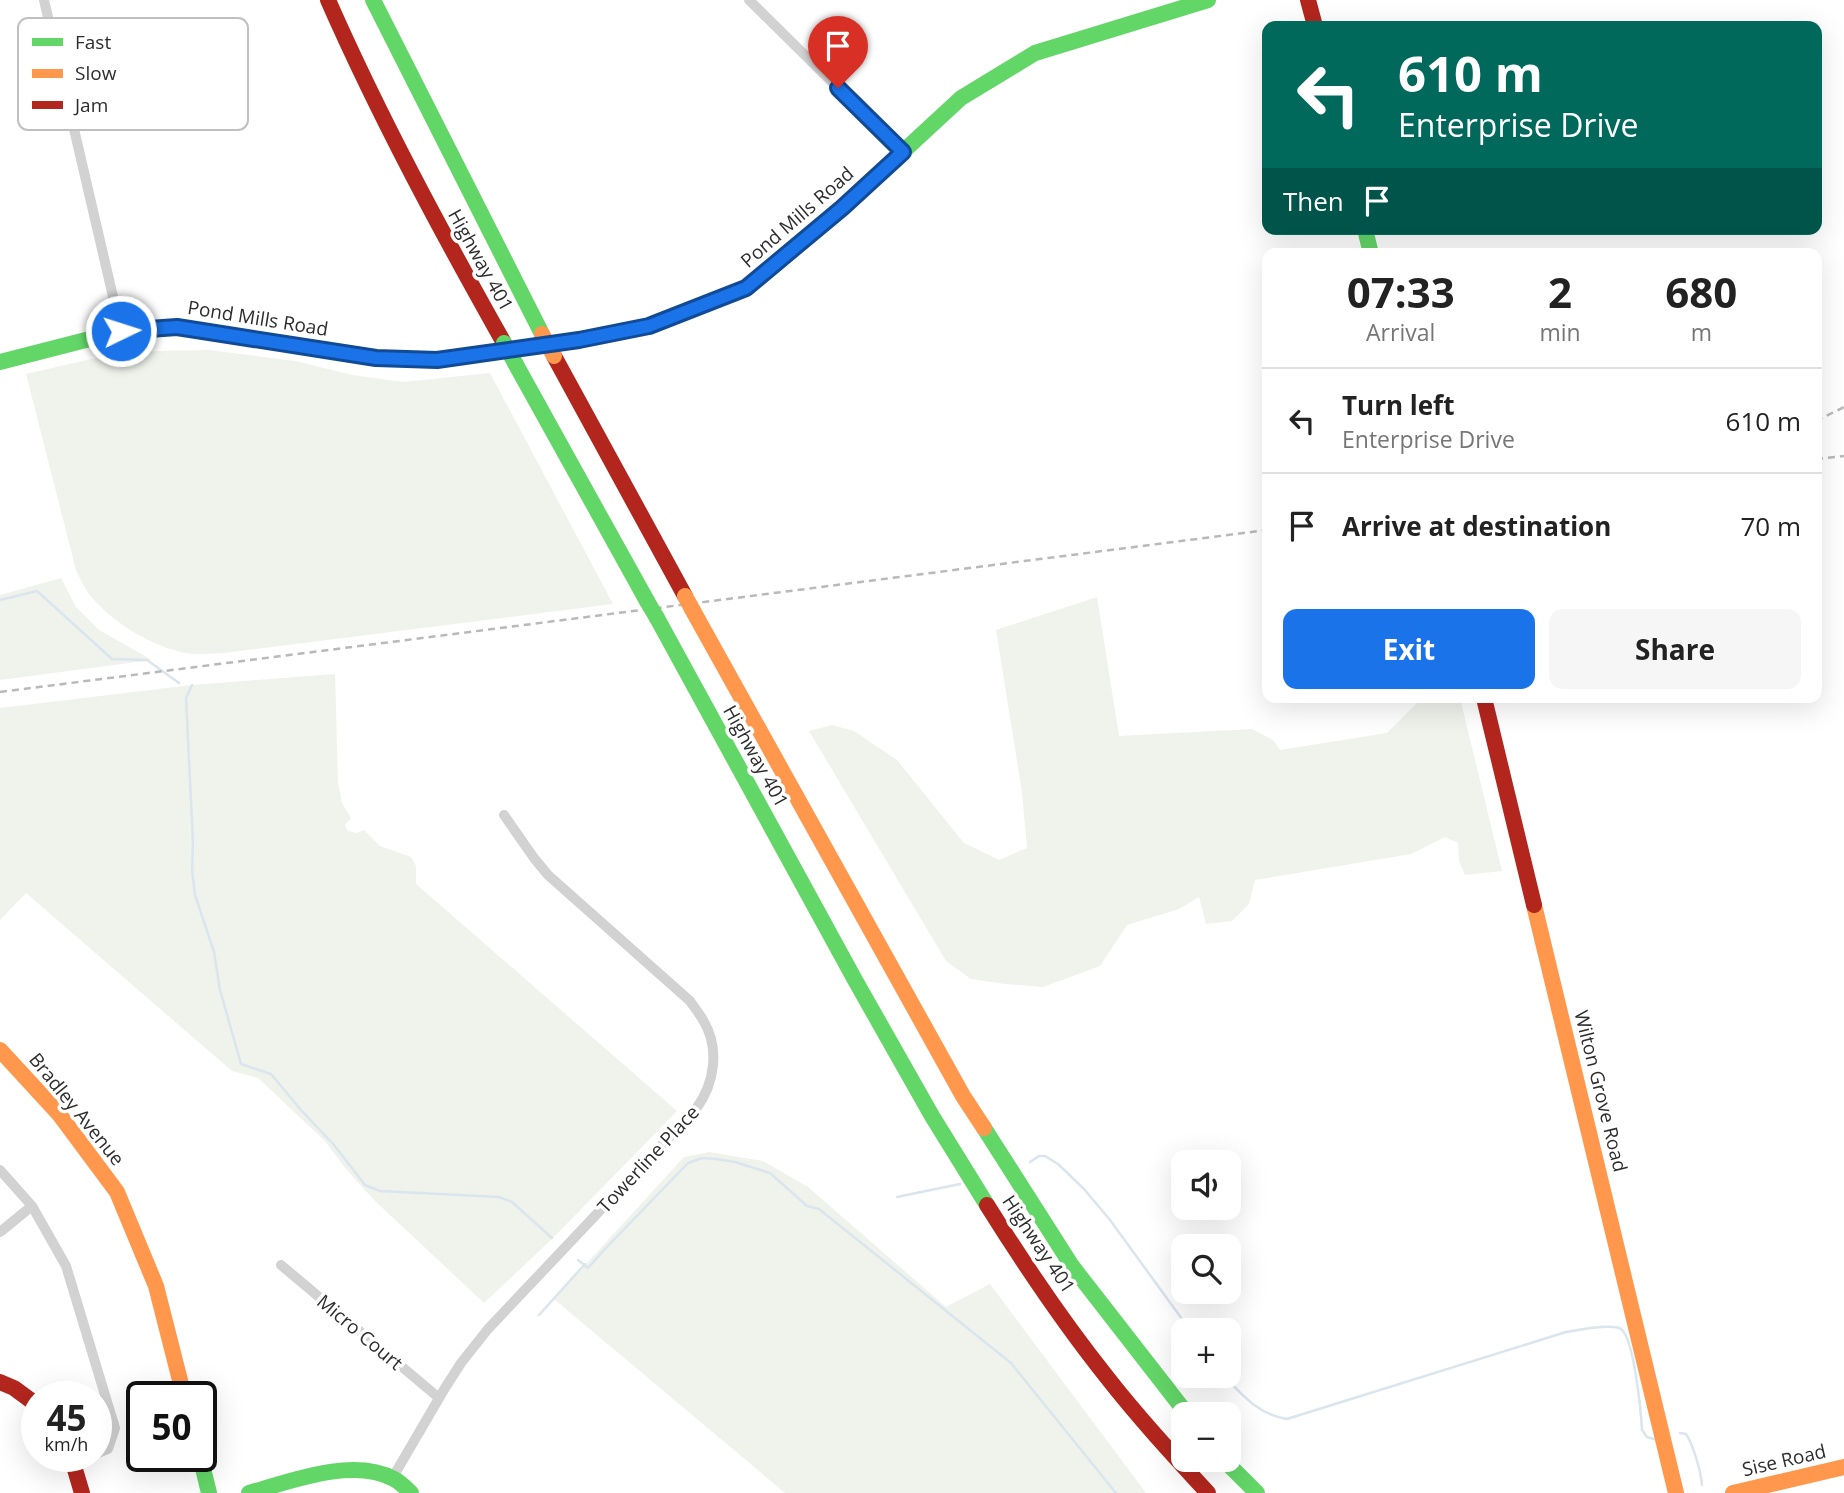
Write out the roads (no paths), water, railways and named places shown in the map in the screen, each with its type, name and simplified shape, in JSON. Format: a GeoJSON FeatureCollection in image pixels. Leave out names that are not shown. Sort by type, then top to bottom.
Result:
{"type":"FeatureCollection","features":[{"type":"Feature","properties":{"kind":"main road","name":"Highway 401"},"geometry":{"type":"LineString","coordinates":[[328,0],[377,109],[412,177],[908,1076],[1036,1280],[1120,1395],[1171,1454]]}},
{"type":"Feature","properties":{"kind":"main road","name":"Highway 401"},"geometry":{"type":"LineString","coordinates":[[373,0],[542,334],[963,1096],[1072,1266],[1179,1402]]}},
{"type":"Feature","properties":{"kind":"main road","name":"Pond Mills Road"},"geometry":{"type":"LineString","coordinates":[[0,362],[121,331],[177,327],[376,358],[437,360],[579,340],[649,326],[746,288],[842,208],[961,98],[1035,53],[1208,0]]}},
{"type":"Feature","properties":{"kind":"main road"},"geometry":{"type":"LineString","coordinates":[[1308,0],[1314,21]]}},
{"type":"Feature","properties":{"kind":"main road","name":"Wilton Grove Road"},"geometry":{"type":"LineString","coordinates":[[1485,703],[1676,1493]]}},
{"type":"Feature","properties":{"kind":"main road","name":"Bradley Avenue"},"geometry":{"type":"LineString","coordinates":[[0,1050],[59,1114],[117,1192],[156,1286],[180,1381]]}},
{"type":"Feature","properties":{"kind":"main road"},"geometry":{"type":"LineString","coordinates":[[0,1382],[21,1393]]}},
{"type":"Feature","properties":{"kind":"main road","name":"Sise Road"},"geometry":{"type":"LineString","coordinates":[[1733,1493],[1844,1467]]}},
{"type":"Feature","properties":{"kind":"main road"},"geometry":{"type":"LineString","coordinates":[[249,1493],[323,1474],[351,1470],[378,1471],[393,1477],[411,1493]]}},
{"type":"Feature","properties":{"kind":"main road"},"geometry":{"type":"LineString","coordinates":[[76,1472],[82,1493]]}},
{"type":"Feature","properties":{"kind":"main road"},"geometry":{"type":"LineString","coordinates":[[204,1472],[209,1493]]}},
{"type":"Feature","properties":{"kind":"main road"},"geometry":{"type":"LineString","coordinates":[[1184,1472],[1196,1493]]}},
{"type":"Feature","properties":{"kind":"main road","name":"Highway 401"},"geometry":{"type":"LineString","coordinates":[[1188,1472],[1208,1493]]}},
{"type":"Feature","properties":{"kind":"main road"},"geometry":{"type":"LineString","coordinates":[[1236,1472],[1256,1493]]}},
{"type":"Feature","properties":{"kind":"street"},"geometry":{"type":"LineString","coordinates":[[44,0],[48,18]]}},
{"type":"Feature","properties":{"kind":"street"},"geometry":{"type":"LineString","coordinates":[[749,0],[903,152]]}},
{"type":"Feature","properties":{"kind":"street"},"geometry":{"type":"LineString","coordinates":[[74,130],[121,331]]}},
{"type":"Feature","properties":{"kind":"street","name":"Towerline Place"},"geometry":{"type":"LineString","coordinates":[[393,1477],[461,1363],[488,1329],[696,1109],[708,1090],[713,1068],[713,1051],[708,1030],[690,1001],[548,875],[504,815]]}},
{"type":"Feature","properties":{"kind":"street"},"geometry":{"type":"LineString","coordinates":[[0,1170],[32,1206],[66,1266],[101,1381]]}},
{"type":"Feature","properties":{"kind":"street"},"geometry":{"type":"LineString","coordinates":[[0,1232],[32,1206]]}},
{"type":"Feature","properties":{"kind":"street","name":"Micro Court"},"geometry":{"type":"LineString","coordinates":[[281,1265],[439,1398]]}},
{"type":"Feature","properties":{"kind":"street"},"geometry":{"type":"LineString","coordinates":[[112,1418],[115,1428],[112,1437]]}},
{"type":"Feature","properties":{"kind":"waterway"},"geometry":{"type":"LineString","coordinates":[[0,600],[37,591],[112,659],[147,660],[179,683]]}},
{"type":"Feature","properties":{"kind":"waterway"},"geometry":{"type":"LineString","coordinates":[[192,685],[186,698],[195,895],[214,952],[220,990],[241,1064],[271,1074],[334,1145],[365,1185],[380,1191],[499,1197],[512,1202],[552,1238]]}},
{"type":"Feature","properties":{"kind":"waterway"},"geometry":{"type":"LineString","coordinates":[[1030,1162],[1039,1156],[1045,1156],[1058,1164],[1084,1189],[1181,1318]]}},
{"type":"Feature","properties":{"kind":"waterway"},"geometry":{"type":"LineString","coordinates":[[578,1260],[588,1268],[688,1163],[702,1158],[716,1159],[770,1173],[807,1206],[819,1209],[1011,1363],[1116,1493]]}},
{"type":"Feature","properties":{"kind":"waterway"},"geometry":{"type":"LineString","coordinates":[[897,1197],[960,1184]]}},
{"type":"Feature","properties":{"kind":"waterway"},"geometry":{"type":"LineString","coordinates":[[539,1315],[585,1264]]}},
{"type":"Feature","properties":{"kind":"waterway"},"geometry":{"type":"LineString","coordinates":[[1235,1388],[1260,1409],[1287,1419],[1566,1332],[1617,1327],[1626,1335],[1630,1346],[1642,1430],[1647,1437],[1654,1439]]}},
{"type":"Feature","properties":{"kind":"waterway"},"geometry":{"type":"LineString","coordinates":[[1680,1433],[1686,1434],[1691,1444],[1702,1485]]}},
{"type":"Feature","properties":{"kind":"railway"},"geometry":{"type":"LineString","coordinates":[[1822,418],[1844,407]]}},
{"type":"Feature","properties":{"kind":"railway"},"geometry":{"type":"LineString","coordinates":[[1822,458],[1844,456]]}},
{"type":"Feature","properties":{"kind":"railway"},"geometry":{"type":"LineString","coordinates":[[0,692],[1262,531]]}}]}
